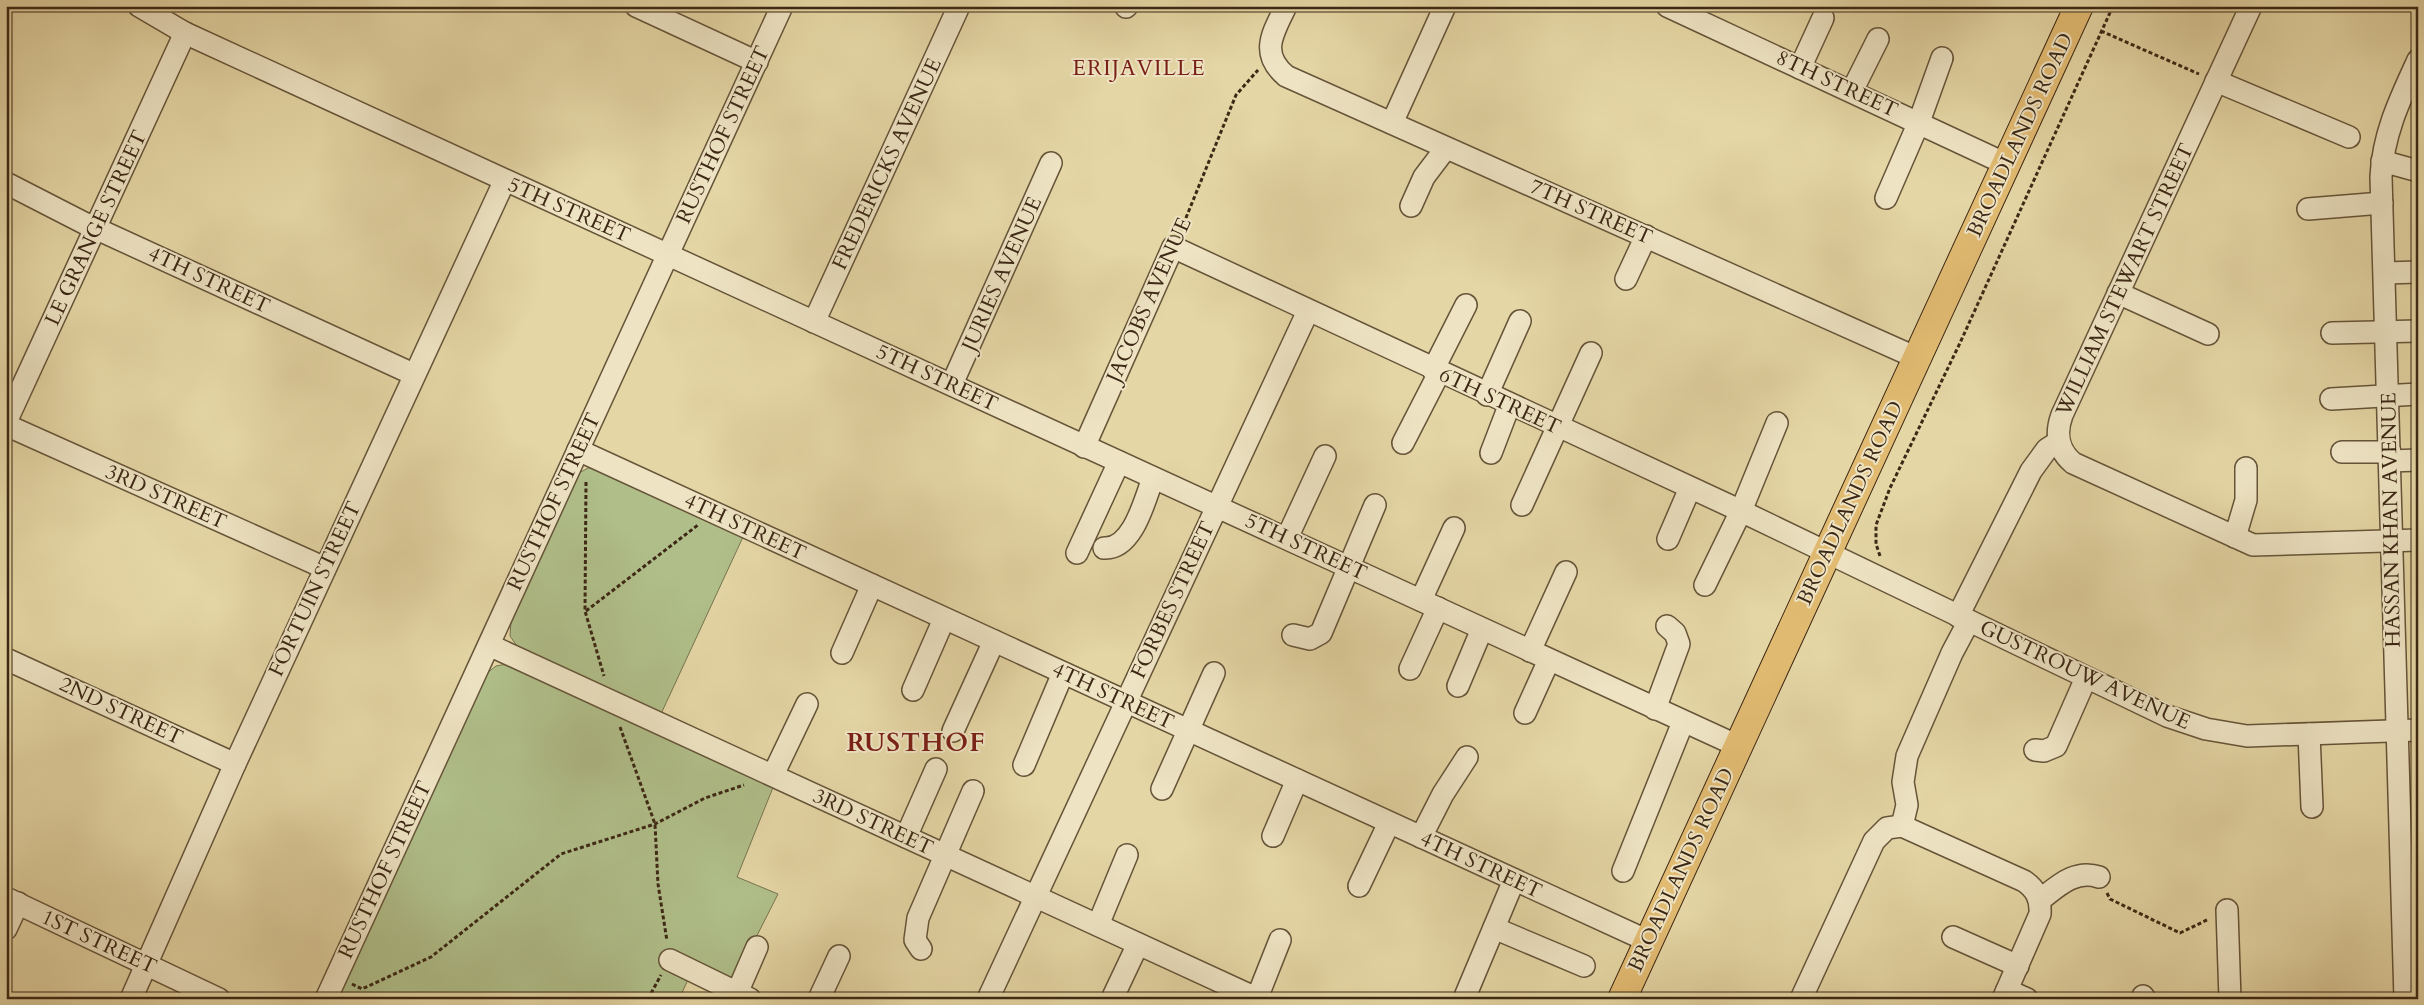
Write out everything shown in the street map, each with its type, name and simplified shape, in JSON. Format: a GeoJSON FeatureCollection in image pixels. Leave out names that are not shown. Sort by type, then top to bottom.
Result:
{"type":"FeatureCollection","features":[{"type":"Feature","properties":{"kind":"main road","name":"BROADLANDS ROAD"},"geometry":{"type":"LineString","coordinates":[[1622,999],[2079,6]]}},
{"type":"Feature","properties":{"kind":"street","name":"5TH STREET"},"geometry":{"type":"LineString","coordinates":[[138,6],[185,33],[504,182],[668,254],[952,384],[1084,447],[1287,538],[1738,746]]}},
{"type":"Feature","properties":{"kind":"street"},"geometry":{"type":"LineString","coordinates":[[636,6],[756,62]]}},
{"type":"Feature","properties":{"kind":"street","name":"RUSTHOF STREET"},"geometry":{"type":"LineString","coordinates":[[326,999],[782,6]]}},
{"type":"Feature","properties":{"kind":"street","name":"FREDERICKS AVENUE"},"geometry":{"type":"LineString","coordinates":[[814,322],[959,6]]}},
{"type":"Feature","properties":{"kind":"street"},"geometry":{"type":"LineString","coordinates":[[1272,58],[1270,48],[1273,33],[1286,6]]}},
{"type":"Feature","properties":{"kind":"street"},"geometry":{"type":"LineString","coordinates":[[1392,123],[1445,6]]}},
{"type":"Feature","properties":{"kind":"street","name":"WILLIAM STEWART STREET"},"geometry":{"type":"LineString","coordinates":[[2250,6],[2059,424],[2058,442],[2063,453],[2073,464],[2253,545],[2418,540]]}},
{"type":"Feature","properties":{"kind":"street","name":"8TH STREET"},"geometry":{"type":"LineString","coordinates":[[1671,7],[2006,164]]}},
{"type":"Feature","properties":{"kind":"street"},"geometry":{"type":"LineString","coordinates":[[1800,68],[1823,18]]}},
{"type":"Feature","properties":{"kind":"street","name":"LE GRANGE STREET"},"geometry":{"type":"LineString","coordinates":[[6,424],[185,33]]}},
{"type":"Feature","properties":{"kind":"street"},"geometry":{"type":"LineString","coordinates":[[1852,91],[1878,39]]}},
{"type":"Feature","properties":{"kind":"street","name":"7TH STREET"},"geometry":{"type":"LineString","coordinates":[[1272,58],[1276,67],[1286,76],[1917,358]]}},
{"type":"Feature","properties":{"kind":"street"},"geometry":{"type":"LineString","coordinates":[[1886,198],[1919,122],[1942,58]]}},
{"type":"Feature","properties":{"kind":"street","name":"HASSAN KHAN AVENUE"},"geometry":{"type":"LineString","coordinates":[[2405,999],[2396,731],[2382,161],[2389,125],[2418,60]]}},
{"type":"Feature","properties":{"kind":"street"},"geometry":{"type":"LineString","coordinates":[[2216,81],[2349,137]]}},
{"type":"Feature","properties":{"kind":"street"},"geometry":{"type":"LineString","coordinates":[[1411,206],[1424,177],[1446,148]]}},
{"type":"Feature","properties":{"kind":"street"},"geometry":{"type":"LineString","coordinates":[[2382,161],[2418,171]]}},
{"type":"Feature","properties":{"kind":"street","name":"JURIES AVENUE"},"geometry":{"type":"LineString","coordinates":[[952,384],[1051,163]]}},
{"type":"Feature","properties":{"kind":"street","name":"FORTUIN STREET"},"geometry":{"type":"LineString","coordinates":[[131,999],[235,764],[413,374],[504,182]]}},
{"type":"Feature","properties":{"kind":"street","name":"4TH STREET"},"geometry":{"type":"LineString","coordinates":[[6,183],[96,228],[413,374]]}},
{"type":"Feature","properties":{"kind":"street"},"geometry":{"type":"LineString","coordinates":[[2308,209],[2382,203]]}},
{"type":"Feature","properties":{"kind":"street"},"geometry":{"type":"LineString","coordinates":[[1626,279],[1646,236]]}},
{"type":"Feature","properties":{"kind":"street","name":"6TH STREET"},"geometry":{"type":"LineString","coordinates":[[1173,248],[1557,428],[1741,511],[1827,554]]}},
{"type":"Feature","properties":{"kind":"street","name":"JACOBS AVENUE"},"geometry":{"type":"LineString","coordinates":[[1084,447],[1173,248]]}},
{"type":"Feature","properties":{"kind":"street"},"geometry":{"type":"LineString","coordinates":[[2385,273],[2418,272]]}},
{"type":"Feature","properties":{"kind":"street"},"geometry":{"type":"LineString","coordinates":[[2118,293],[2208,334]]}},
{"type":"Feature","properties":{"kind":"street"},"geometry":{"type":"LineString","coordinates":[[1403,443],[1466,304]]}},
{"type":"Feature","properties":{"kind":"street","name":"FORBES STREET"},"geometry":{"type":"LineString","coordinates":[[988,999],[1308,311]]}},
{"type":"Feature","properties":{"kind":"street"},"geometry":{"type":"LineString","coordinates":[[1486,395],[1520,321]]}},
{"type":"Feature","properties":{"kind":"street"},"geometry":{"type":"LineString","coordinates":[[2332,333],[2418,331]]}},
{"type":"Feature","properties":{"kind":"street"},"geometry":{"type":"LineString","coordinates":[[1522,505],[1591,353]]}},
{"type":"Feature","properties":{"kind":"street"},"geometry":{"type":"LineString","coordinates":[[2332,399],[2418,394]]}},
{"type":"Feature","properties":{"kind":"street"},"geometry":{"type":"LineString","coordinates":[[1490,453],[1510,406]]}},
{"type":"Feature","properties":{"kind":"street"},"geometry":{"type":"LineString","coordinates":[[1705,585],[1741,511],[1777,423]]}},
{"type":"Feature","properties":{"kind":"street","name":"3RD STREET"},"geometry":{"type":"LineString","coordinates":[[6,424],[325,568]]}},
{"type":"Feature","properties":{"kind":"street"},"geometry":{"type":"LineString","coordinates":[[1902,826],[1907,805],[1903,782],[1907,756],[1952,653],[1963,619],[2030,471],[2047,449],[2058,442]]}},
{"type":"Feature","properties":{"kind":"street","name":"4TH STREET"},"geometry":{"type":"LineString","coordinates":[[578,450],[1648,941]]}},
{"type":"Feature","properties":{"kind":"street"},"geometry":{"type":"LineString","coordinates":[[2342,452],[2418,460]]}},
{"type":"Feature","properties":{"kind":"street"},"geometry":{"type":"LineString","coordinates":[[1287,538],[1326,456]]}},
{"type":"Feature","properties":{"kind":"street"},"geometry":{"type":"LineString","coordinates":[[1077,553],[1119,462]]}},
{"type":"Feature","properties":{"kind":"street"},"geometry":{"type":"LineString","coordinates":[[2235,537],[2246,500],[2246,468]]}},
{"type":"Feature","properties":{"kind":"street"},"geometry":{"type":"LineString","coordinates":[[1104,548],[1119,544],[1128,537],[1153,478]]}},
{"type":"Feature","properties":{"kind":"street"},"geometry":{"type":"LineString","coordinates":[[1668,539],[1690,488]]}},
{"type":"Feature","properties":{"kind":"street"},"geometry":{"type":"LineString","coordinates":[[1293,635],[1310,639],[1321,633],[1374,505]]}},
{"type":"Feature","properties":{"kind":"street"},"geometry":{"type":"LineString","coordinates":[[1410,670],[1454,528]]}},
{"type":"Feature","properties":{"kind":"street","name":"GUSTROUW AVENUE"},"geometry":{"type":"LineString","coordinates":[[1827,554],[2167,716],[2206,729],[2247,736],[2418,730]]}},
{"type":"Feature","properties":{"kind":"street"},"geometry":{"type":"LineString","coordinates":[[1530,650],[1566,572]]}},
{"type":"Feature","properties":{"kind":"street"},"geometry":{"type":"LineString","coordinates":[[842,653],[872,585]]}},
{"type":"Feature","properties":{"kind":"street"},"geometry":{"type":"LineString","coordinates":[[913,690],[944,619]]}},
{"type":"Feature","properties":{"kind":"street"},"geometry":{"type":"LineString","coordinates":[[1655,709],[1679,644],[1675,632],[1667,626]]}},
{"type":"Feature","properties":{"kind":"street"},"geometry":{"type":"LineString","coordinates":[[1458,686],[1482,629]]}},
{"type":"Feature","properties":{"kind":"street"},"geometry":{"type":"LineString","coordinates":[[953,731],[994,641]]}},
{"type":"Feature","properties":{"kind":"street","name":"3RD STREET"},"geometry":{"type":"LineString","coordinates":[[488,645],[1257,999]]}},
{"type":"Feature","properties":{"kind":"street","name":"2ND STREET"},"geometry":{"type":"LineString","coordinates":[[6,659],[235,764]]}},
{"type":"Feature","properties":{"kind":"street"},"geometry":{"type":"LineString","coordinates":[[1525,713],[1550,660]]}},
{"type":"Feature","properties":{"kind":"street"},"geometry":{"type":"LineString","coordinates":[[1162,789],[1214,672]]}},
{"type":"Feature","properties":{"kind":"street"},"geometry":{"type":"LineString","coordinates":[[1024,765],[1063,673]]}},
{"type":"Feature","properties":{"kind":"street"},"geometry":{"type":"LineString","coordinates":[[2035,750],[2044,751],[2056,746],[2086,678]]}},
{"type":"Feature","properties":{"kind":"street"},"geometry":{"type":"LineString","coordinates":[[773,775],[807,704]]}},
{"type":"Feature","properties":{"kind":"street"},"geometry":{"type":"LineString","coordinates":[[1623,872],[1683,722]]}},
{"type":"Feature","properties":{"kind":"street"},"geometry":{"type":"LineString","coordinates":[[2309,734],[2312,807]]}},
{"type":"Feature","properties":{"kind":"street"},"geometry":{"type":"LineString","coordinates":[[1421,837],[1443,794],[1467,756]]}},
{"type":"Feature","properties":{"kind":"street"},"geometry":{"type":"LineString","coordinates":[[906,837],[936,769]]}},
{"type":"Feature","properties":{"kind":"street"},"geometry":{"type":"LineString","coordinates":[[1273,836],[1297,780]]}},
{"type":"Feature","properties":{"kind":"street"},"geometry":{"type":"LineString","coordinates":[[921,949],[915,940],[918,918],[974,791]]}},
{"type":"Feature","properties":{"kind":"street"},"geometry":{"type":"LineString","coordinates":[[1359,886],[1389,823]]}},
{"type":"Feature","properties":{"kind":"street"},"geometry":{"type":"LineString","coordinates":[[1801,999],[1874,841],[1887,828],[1902,826],[2024,881],[2031,886],[2040,900],[2040,914],[2005,994],[2027,999]]}},
{"type":"Feature","properties":{"kind":"street"},"geometry":{"type":"LineString","coordinates":[[1098,925],[1127,855]]}},
{"type":"Feature","properties":{"kind":"street"},"geometry":{"type":"LineString","coordinates":[[2040,900],[2065,880],[2079,874],[2090,874],[2099,877]]}},
{"type":"Feature","properties":{"kind":"street"},"geometry":{"type":"LineString","coordinates":[[1464,999],[1514,880]]}},
{"type":"Feature","properties":{"kind":"street"},"geometry":{"type":"LineString","coordinates":[[6,928],[12,900]]}},
{"type":"Feature","properties":{"kind":"street","name":"1ST STREET"},"geometry":{"type":"LineString","coordinates":[[12,900],[219,999]]}},
{"type":"Feature","properties":{"kind":"street"},"geometry":{"type":"LineString","coordinates":[[2227,910],[2230,999]]}},
{"type":"Feature","properties":{"kind":"street"},"geometry":{"type":"LineString","coordinates":[[1494,928],[1584,966]]}},
{"type":"Feature","properties":{"kind":"street"},"geometry":{"type":"LineString","coordinates":[[1953,937],[2018,966]]}},
{"type":"Feature","properties":{"kind":"street"},"geometry":{"type":"LineString","coordinates":[[1257,999],[1280,940]]}},
{"type":"Feature","properties":{"kind":"street"},"geometry":{"type":"LineString","coordinates":[[1112,999],[1138,944]]}},
{"type":"Feature","properties":{"kind":"street"},"geometry":{"type":"LineString","coordinates":[[670,960],[744,996],[757,947]]}},
{"type":"Feature","properties":{"kind":"street"},"geometry":{"type":"LineString","coordinates":[[819,999],[839,956]]}},
{"type":"Feature","properties":{"kind":"path"},"geometry":{"type":"LineString","coordinates":[[1889,583],[1876,544],[1876,525],[1890,488],[1964,334],[2113,6]]}},
{"type":"Feature","properties":{"kind":"path"},"geometry":{"type":"LineString","coordinates":[[2101,31],[2216,81]]}},
{"type":"Feature","properties":{"kind":"path","name":"JACOBS AVENUE"},"geometry":{"type":"LineString","coordinates":[[1173,248],[1236,95],[1254,74],[1272,58]]}},
{"type":"Feature","properties":{"kind":"path"},"geometry":{"type":"LineString","coordinates":[[585,611],[714,513]]}},
{"type":"Feature","properties":{"kind":"path"},"geometry":{"type":"LineString","coordinates":[[336,976],[362,988],[371,985],[431,957],[561,854],[656,824],[705,798],[773,775]]}},
{"type":"Feature","properties":{"kind":"path"},"geometry":{"type":"LineString","coordinates":[[2099,877],[2110,898],[2180,933],[2227,910]]}},
{"type":"Feature","properties":{"kind":"path"},"geometry":{"type":"LineString","coordinates":[[648,999],[670,960]]}},
{"type":"Feature","properties":{"kind":"green space"},"geometry":{"type":"Polygon","coordinates":[[[588,468],[593,468],[743,537],[660,716],[519,649],[510,636],[511,621],[579,473],[588,468]]]}},
{"type":"Feature","properties":{"kind":"green space"},"geometry":{"type":"Polygon","coordinates":[[[507,664],[774,785],[737,877],[778,894],[733,983],[695,965],[679,999],[337,999],[487,673],[496,666],[507,664]]]}},
{"type":"Feature","properties":{"kind":"district","name":"ERIJAVILLE"},"geometry":{"type":"Point","coordinates":[1139,68]}},
{"type":"Feature","properties":{"kind":"district","name":"RUSTHOF"},"geometry":{"type":"Point","coordinates":[916,742]}}]}
